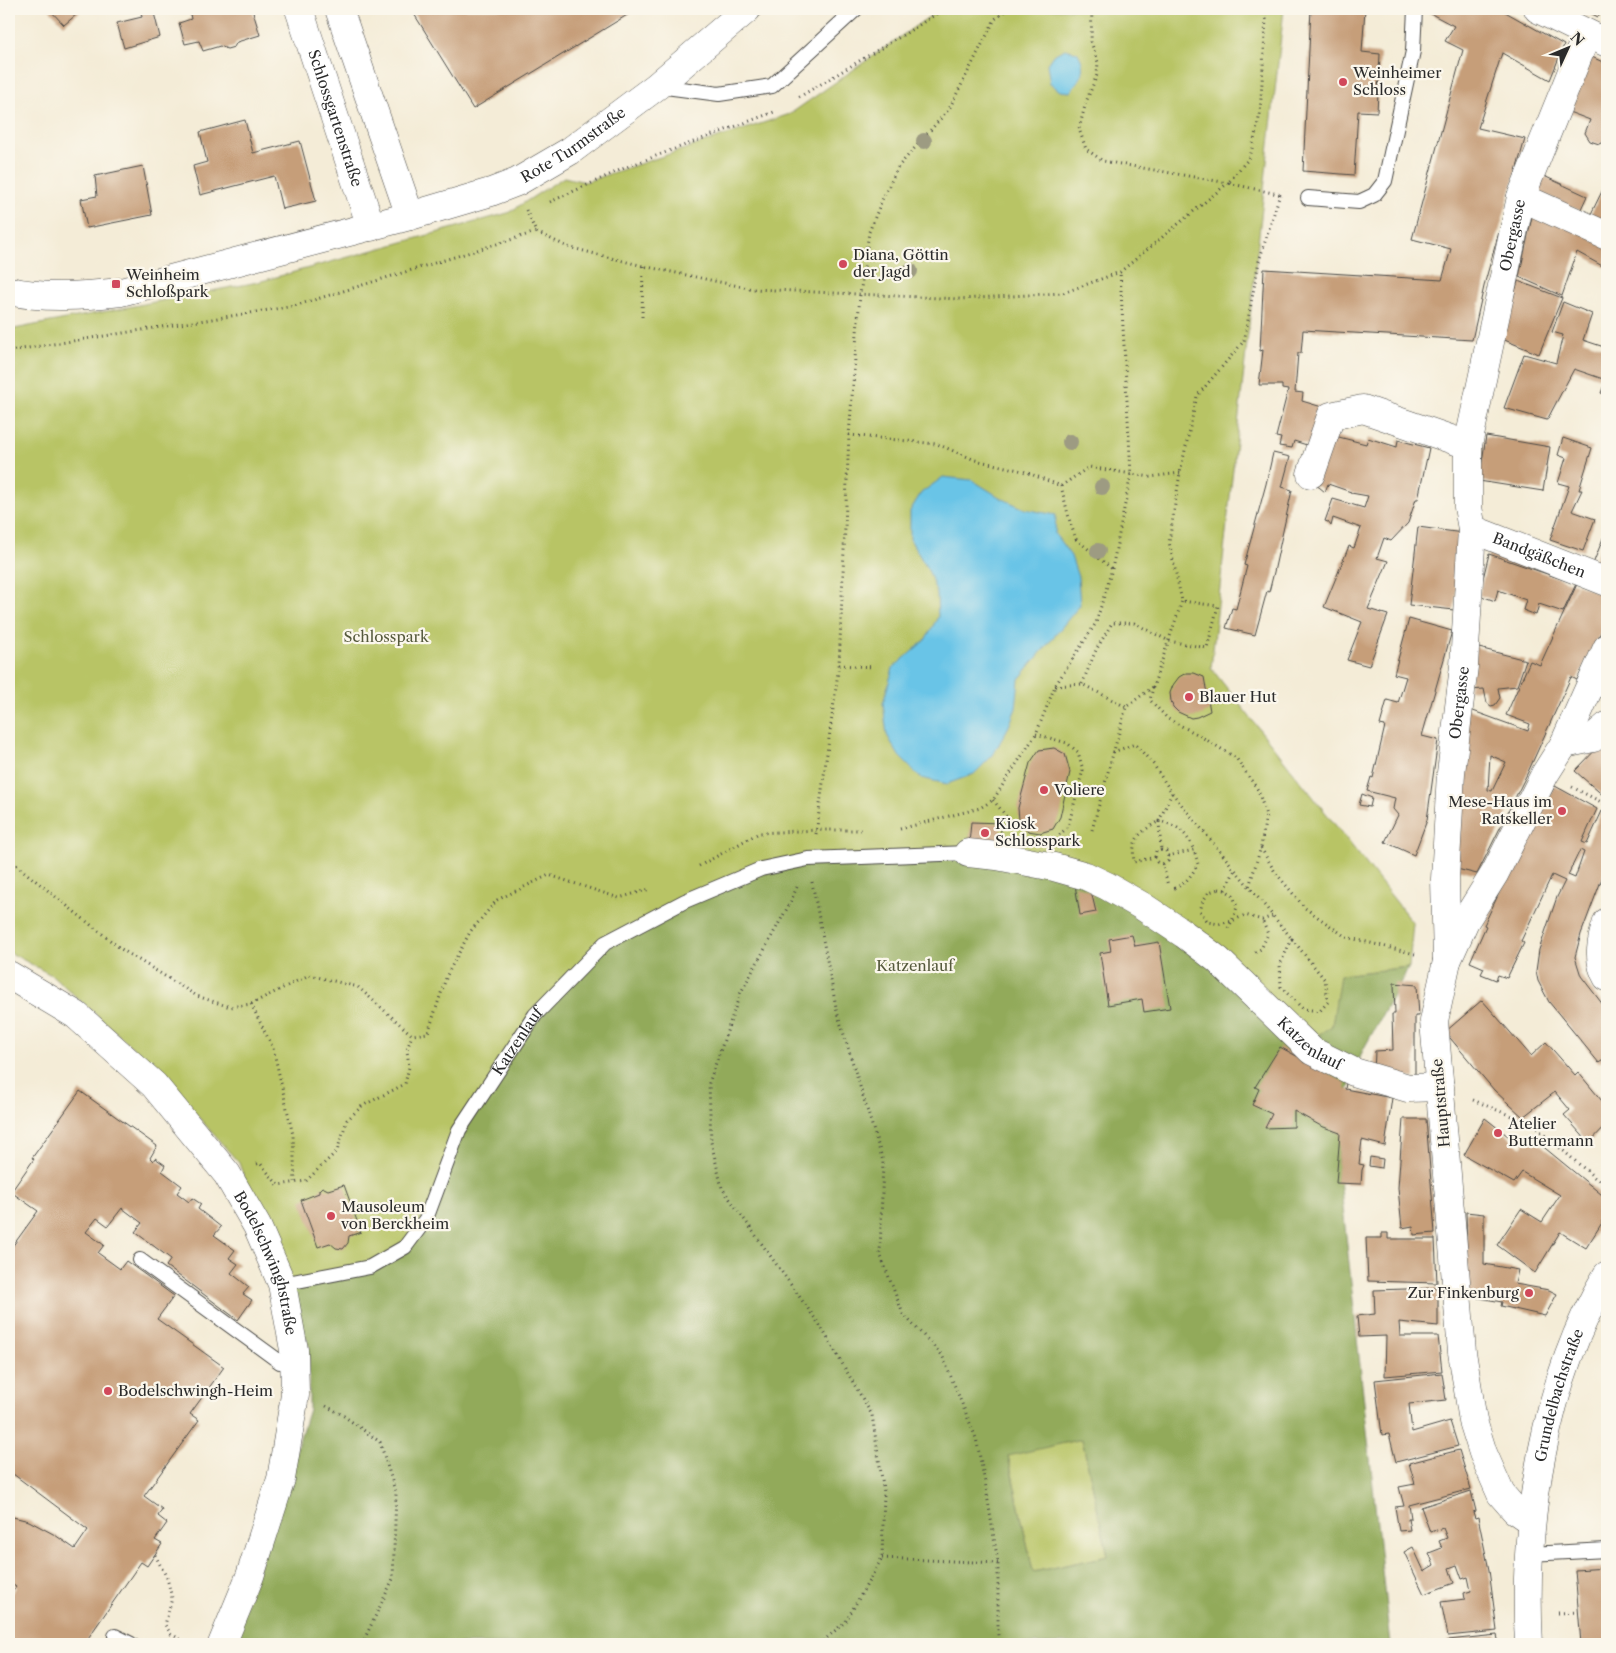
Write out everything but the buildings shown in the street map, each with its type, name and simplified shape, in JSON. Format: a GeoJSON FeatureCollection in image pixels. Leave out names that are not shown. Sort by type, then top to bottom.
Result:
{"type":"FeatureCollection","features":[{"type":"Feature","properties":{"kind":"street","name":"Schlossgartenstraße"},"geometry":{"type":"LineString","coordinates":[[299,9],[371,227]]}},
{"type":"Feature","properties":{"kind":"street"},"geometry":{"type":"LineString","coordinates":[[339,9],[410,216]]}},
{"type":"Feature","properties":{"kind":"street","name":"Rote Turmstraße"},"geometry":{"type":"LineString","coordinates":[[9,291],[40,295],[94,295],[121,292],[371,227],[517,182],[570,151],[657,86],[747,9]]}},
{"type":"Feature","properties":{"kind":"street"},"geometry":{"type":"LineString","coordinates":[[1538,9],[1597,38]]}},
{"type":"Feature","properties":{"kind":"street","name":"Obergasse"},"geometry":{"type":"LineString","coordinates":[[1447,961],[1445,879],[1451,773],[1464,666],[1472,529],[1468,507],[1468,445],[1521,197],[1597,38]]}},
{"type":"Feature","properties":{"kind":"street"},"geometry":{"type":"LineString","coordinates":[[1521,197],[1607,236]]}},
{"type":"Feature","properties":{"kind":"street"},"geometry":{"type":"LineString","coordinates":[[1311,474],[1331,416],[1363,409],[1468,445]]}},
{"type":"Feature","properties":{"kind":"street","name":"Bandgäßchen"},"geometry":{"type":"LineString","coordinates":[[1472,529],[1607,582]]}},
{"type":"Feature","properties":{"kind":"street","name":"Hauptstraße"},"geometry":{"type":"LineString","coordinates":[[1531,1522],[1515,1510],[1501,1494],[1483,1453],[1474,1421],[1462,1352],[1434,1021],[1447,961],[1465,921],[1496,873],[1545,774],[1564,744],[1607,648]]}},
{"type":"Feature","properties":{"kind":"street"},"geometry":{"type":"LineString","coordinates":[[1564,744],[1593,738],[1607,726]]}},
{"type":"Feature","properties":{"kind":"street","name":"Katzenlauf"},"geometry":{"type":"LineString","coordinates":[[968,853],[998,856],[1054,867],[1086,876],[1107,886],[1142,906],[1184,934],[1218,960],[1312,1051],[1354,1072],[1408,1088],[1440,1087]]}},
{"type":"Feature","properties":{"kind":"street"},"geometry":{"type":"LineString","coordinates":[[1607,922],[1602,938],[1601,960],[1607,976]]}},
{"type":"Feature","properties":{"kind":"street","name":"Bodelschwinghstraße"},"geometry":{"type":"LineString","coordinates":[[9,974],[76,1015],[154,1084],[227,1174],[257,1226],[282,1284],[294,1350],[295,1395],[280,1479],[250,1576],[222,1644]]}},
{"type":"Feature","properties":{"kind":"street","name":"Grundelbachstraße"},"geometry":{"type":"LineString","coordinates":[[1529,1644],[1531,1522],[1541,1457],[1556,1397],[1572,1348],[1597,1292],[1607,1275]]}},
{"type":"Feature","properties":{"kind":"lane"},"geometry":{"type":"LineString","coordinates":[[657,86],[719,94],[772,86],[856,9]]}},
{"type":"Feature","properties":{"kind":"lane"},"geometry":{"type":"LineString","coordinates":[[1308,198],[1359,202],[1374,195],[1385,181],[1413,51],[1415,9]]}},
{"type":"Feature","properties":{"kind":"lane","name":"Katzenlauf"},"geometry":{"type":"LineString","coordinates":[[282,1284],[370,1267],[404,1247],[426,1219],[459,1130],[464,1122],[535,1015],[605,943],[685,901],[761,869],[807,859],[968,853]]}},
{"type":"Feature","properties":{"kind":"lane"},"geometry":{"type":"LineString","coordinates":[[140,1260],[280,1362],[294,1361]]}},
{"type":"Feature","properties":{"kind":"lane"},"geometry":{"type":"LineString","coordinates":[[1529,1554],[1607,1550]]}},
{"type":"Feature","properties":{"kind":"lane"},"geometry":{"type":"LineString","coordinates":[[115,1636],[131,1644]]}},
{"type":"Feature","properties":{"kind":"path"},"geometry":{"type":"LineString","coordinates":[[818,830],[839,665],[849,435],[860,295],[870,232],[882,200],[898,167],[949,109],[995,19],[1009,9]]}},
{"type":"Feature","properties":{"kind":"path"},"geometry":{"type":"LineString","coordinates":[[1092,9],[1091,42],[1098,62],[1097,75],[1086,102],[1079,129],[1086,149],[1103,161],[1308,198]]}},
{"type":"Feature","properties":{"kind":"path"},"geometry":{"type":"LineString","coordinates":[[527,212],[536,232],[568,247],[643,266],[754,289],[960,299],[1063,293],[1120,272],[1228,183],[1250,157],[1260,114],[1266,18],[1264,9]]}},
{"type":"Feature","properties":{"kind":"path"},"geometry":{"type":"LineString","coordinates":[[1249,887],[1261,847],[1266,815],[1258,790],[1236,758],[1168,719],[1150,700],[1182,601],[1169,542],[1180,473],[1197,396],[1244,341],[1259,261],[1280,194]]}},
{"type":"Feature","properties":{"kind":"path"},"geometry":{"type":"LineString","coordinates":[[9,351],[294,306],[536,232]]}},
{"type":"Feature","properties":{"kind":"path"},"geometry":{"type":"LineString","coordinates":[[642,316],[643,266]]}},
{"type":"Feature","properties":{"kind":"path"},"geometry":{"type":"LineString","coordinates":[[896,830],[980,808],[993,800],[1036,734],[1055,686],[1096,624],[1112,569],[1131,474],[1120,272]]}},
{"type":"Feature","properties":{"kind":"path"},"geometry":{"type":"LineString","coordinates":[[849,435],[937,444],[975,460],[1023,471],[1061,486]]}},
{"type":"Feature","properties":{"kind":"path"},"geometry":{"type":"LineString","coordinates":[[1061,486],[1089,466],[1150,477],[1180,473]]}},
{"type":"Feature","properties":{"kind":"path"},"geometry":{"type":"LineString","coordinates":[[1061,486],[1076,539],[1112,569]]}},
{"type":"Feature","properties":{"kind":"path"},"geometry":{"type":"LineString","coordinates":[[1082,684],[1096,650],[1112,623],[1134,623],[1169,641],[1206,648],[1218,606],[1182,601]]}},
{"type":"Feature","properties":{"kind":"path"},"geometry":{"type":"LineString","coordinates":[[839,665],[873,667]]}},
{"type":"Feature","properties":{"kind":"path"},"geometry":{"type":"LineString","coordinates":[[1055,686],[1082,684],[1126,706]]}},
{"type":"Feature","properties":{"kind":"path"},"geometry":{"type":"LineString","coordinates":[[1092,830],[1126,706],[1153,687]]}},
{"type":"Feature","properties":{"kind":"path"},"geometry":{"type":"LineString","coordinates":[[1036,734],[1067,743],[1078,752],[1083,770],[1068,827],[1054,839]]}},
{"type":"Feature","properties":{"kind":"path"},"geometry":{"type":"LineString","coordinates":[[1113,752],[1135,744],[1153,764],[1172,793],[1325,980],[1328,1002],[1320,1011],[1303,1009],[1281,987],[1280,964],[1292,940]]}},
{"type":"Feature","properties":{"kind":"path"},"geometry":{"type":"LineString","coordinates":[[1545,774],[1607,805]]}},
{"type":"Feature","properties":{"kind":"path"},"geometry":{"type":"LineString","coordinates":[[1161,850],[1159,821],[1172,793]]}},
{"type":"Feature","properties":{"kind":"path"},"geometry":{"type":"LineString","coordinates":[[993,800],[1021,832]]}},
{"type":"Feature","properties":{"kind":"path"},"geometry":{"type":"LineString","coordinates":[[1155,857],[1134,862],[1132,849],[1137,837],[1145,829],[1159,821],[1173,825],[1181,830],[1188,838],[1198,864],[1191,876],[1181,886],[1169,890],[1163,864]]}},
{"type":"Feature","properties":{"kind":"path"},"geometry":{"type":"LineString","coordinates":[[690,871],[759,833],[866,830]]}},
{"type":"Feature","properties":{"kind":"path"},"geometry":{"type":"LineString","coordinates":[[1261,847],[1275,872],[1305,908],[1346,937],[1447,961]]}},
{"type":"Feature","properties":{"kind":"path"},"geometry":{"type":"LineString","coordinates":[[1161,850],[1166,851],[1168,856],[1168,862],[1163,864],[1157,862],[1155,857],[1156,851],[1161,850]]}},
{"type":"Feature","properties":{"kind":"path"},"geometry":{"type":"LineString","coordinates":[[1168,856],[1194,850]]}},
{"type":"Feature","properties":{"kind":"path"},"geometry":{"type":"LineString","coordinates":[[9,858],[121,949],[197,996],[230,1007],[251,1004],[309,975],[358,986],[412,1035],[428,1033],[447,975],[470,932],[497,900],[549,875],[620,898],[656,888]]}},
{"type":"Feature","properties":{"kind":"path"},"geometry":{"type":"LineString","coordinates":[[807,859],[790,903],[740,994],[709,1083],[711,1142],[722,1188],[821,1327],[872,1415],[884,1492],[882,1558],[846,1621],[820,1644]]}},
{"type":"Feature","properties":{"kind":"path"},"geometry":{"type":"LineString","coordinates":[[807,859],[837,1012],[883,1161],[880,1254],[903,1314],[942,1355],[976,1438],[998,1563],[998,1644]]}},
{"type":"Feature","properties":{"kind":"path"},"geometry":{"type":"LineString","coordinates":[[1225,890],[1236,870]]}},
{"type":"Feature","properties":{"kind":"path"},"geometry":{"type":"LineString","coordinates":[[1226,933],[1232,921],[1236,908],[1233,895],[1220,889],[1209,892],[1203,901],[1200,912],[1208,922],[1219,924],[1232,921],[1245,915],[1262,920],[1273,916]]}},
{"type":"Feature","properties":{"kind":"path"},"geometry":{"type":"LineString","coordinates":[[1254,953],[1261,949],[1268,934],[1262,920]]}},
{"type":"Feature","properties":{"kind":"path"},"geometry":{"type":"LineString","coordinates":[[251,1004],[273,1048],[293,1135],[295,1182],[306,1181],[337,1151],[347,1120],[362,1106],[405,1084],[409,1067],[407,1050],[412,1035]]}},
{"type":"Feature","properties":{"kind":"path"},"geometry":{"type":"LineString","coordinates":[[1440,1087],[1533,1125],[1607,1188]]}},
{"type":"Feature","properties":{"kind":"path"},"geometry":{"type":"LineString","coordinates":[[295,1395],[306,1396],[341,1414],[380,1442],[396,1494],[393,1580],[362,1644]]}},
{"type":"Feature","properties":{"kind":"path"},"geometry":{"type":"LineString","coordinates":[[155,1555],[167,1578],[172,1598],[165,1625],[171,1634],[189,1644]]}},
{"type":"Feature","properties":{"kind":"path"},"geometry":{"type":"LineString","coordinates":[[882,1558],[998,1563]]}},
{"type":"Feature","properties":{"kind":"path"},"geometry":{"type":"LineString","coordinates":[[1566,1612],[1578,1612]]}},
{"type":"Feature","properties":{"kind":"green space","name":"Schlosspark"},"geometry":{"type":"Polygon","coordinates":[[[940,9],[1284,9],[1211,668],[1413,923],[1409,967],[1341,975],[1332,1026],[1315,1037],[426,1219],[405,1247],[370,1267],[282,1284],[239,1163],[153,1066],[53,976],[9,952],[9,330],[258,282],[508,213],[564,177],[585,182],[790,114],[940,9]]]}},
{"type":"Feature","properties":{"kind":"green space"},"geometry":{"type":"Polygon","coordinates":[[[981,847],[1094,873],[1315,1037],[1332,1026],[1340,975],[1409,967],[1363,1050],[1348,1090],[1338,1161],[1390,1644],[233,1644],[309,1409],[309,1346],[282,1284],[370,1267],[405,1247],[426,1219],[459,1130],[535,1015],[605,943],[761,869],[981,847]],[[1082,1439],[1008,1456],[1033,1572],[1108,1556],[1082,1439]]]}},
{"type":"Feature","properties":{"kind":"green space"},"geometry":{"type":"Polygon","coordinates":[[[1082,1439],[1108,1556],[1033,1572],[1008,1455],[1082,1439]]]}},
{"type":"Feature","properties":{"kind":"water"},"geometry":{"type":"Polygon","coordinates":[[[1065,49],[1077,52],[1083,68],[1080,77],[1070,92],[1060,91],[1050,83],[1047,64],[1053,55],[1065,49]]]}},
{"type":"Feature","properties":{"kind":"water"},"geometry":{"type":"Polygon","coordinates":[[[943,477],[972,480],[1001,498],[1025,509],[1056,515],[1055,534],[1071,556],[1078,577],[1080,605],[1019,679],[1016,708],[1009,726],[993,755],[974,774],[947,784],[921,778],[899,756],[887,735],[883,703],[893,668],[925,640],[938,617],[937,594],[929,572],[910,539],[910,511],[921,493],[943,477]]]}},
{"type":"Feature","properties":{"kind":"place","name":"Weinheimer Schloss"},"geometry":{"type":"Point","coordinates":[1343,82]}},
{"type":"Feature","properties":{"kind":"place","name":"Diana, Göttin der Jagd"},"geometry":{"type":"Point","coordinates":[843,264]}},
{"type":"Feature","properties":{"kind":"place","name":"Weinheim Schloßpark"},"geometry":{"type":"Point","coordinates":[116,284]}},
{"type":"Feature","properties":{"kind":"place","name":"Blauer Hut"},"geometry":{"type":"Point","coordinates":[1189,697]}},
{"type":"Feature","properties":{"kind":"place","name":"Voliere"},"geometry":{"type":"Point","coordinates":[1044,790]}},
{"type":"Feature","properties":{"kind":"place","name":"Mese-Haus im Ratskeller"},"geometry":{"type":"Point","coordinates":[1562,811]}},
{"type":"Feature","properties":{"kind":"place","name":"Kiosk Schlosspark"},"geometry":{"type":"Point","coordinates":[985,833]}},
{"type":"Feature","properties":{"kind":"place","name":"Atelier Buttermann"},"geometry":{"type":"Point","coordinates":[1498,1133]}},
{"type":"Feature","properties":{"kind":"place","name":"Mausoleum von Berckheim"},"geometry":{"type":"Point","coordinates":[331,1216]}},
{"type":"Feature","properties":{"kind":"place","name":"Zur Finkenburg"},"geometry":{"type":"Point","coordinates":[1529,1293]}},
{"type":"Feature","properties":{"kind":"place","name":"Bodelschwingh-Heim"},"geometry":{"type":"Point","coordinates":[108,1391]}}]}
